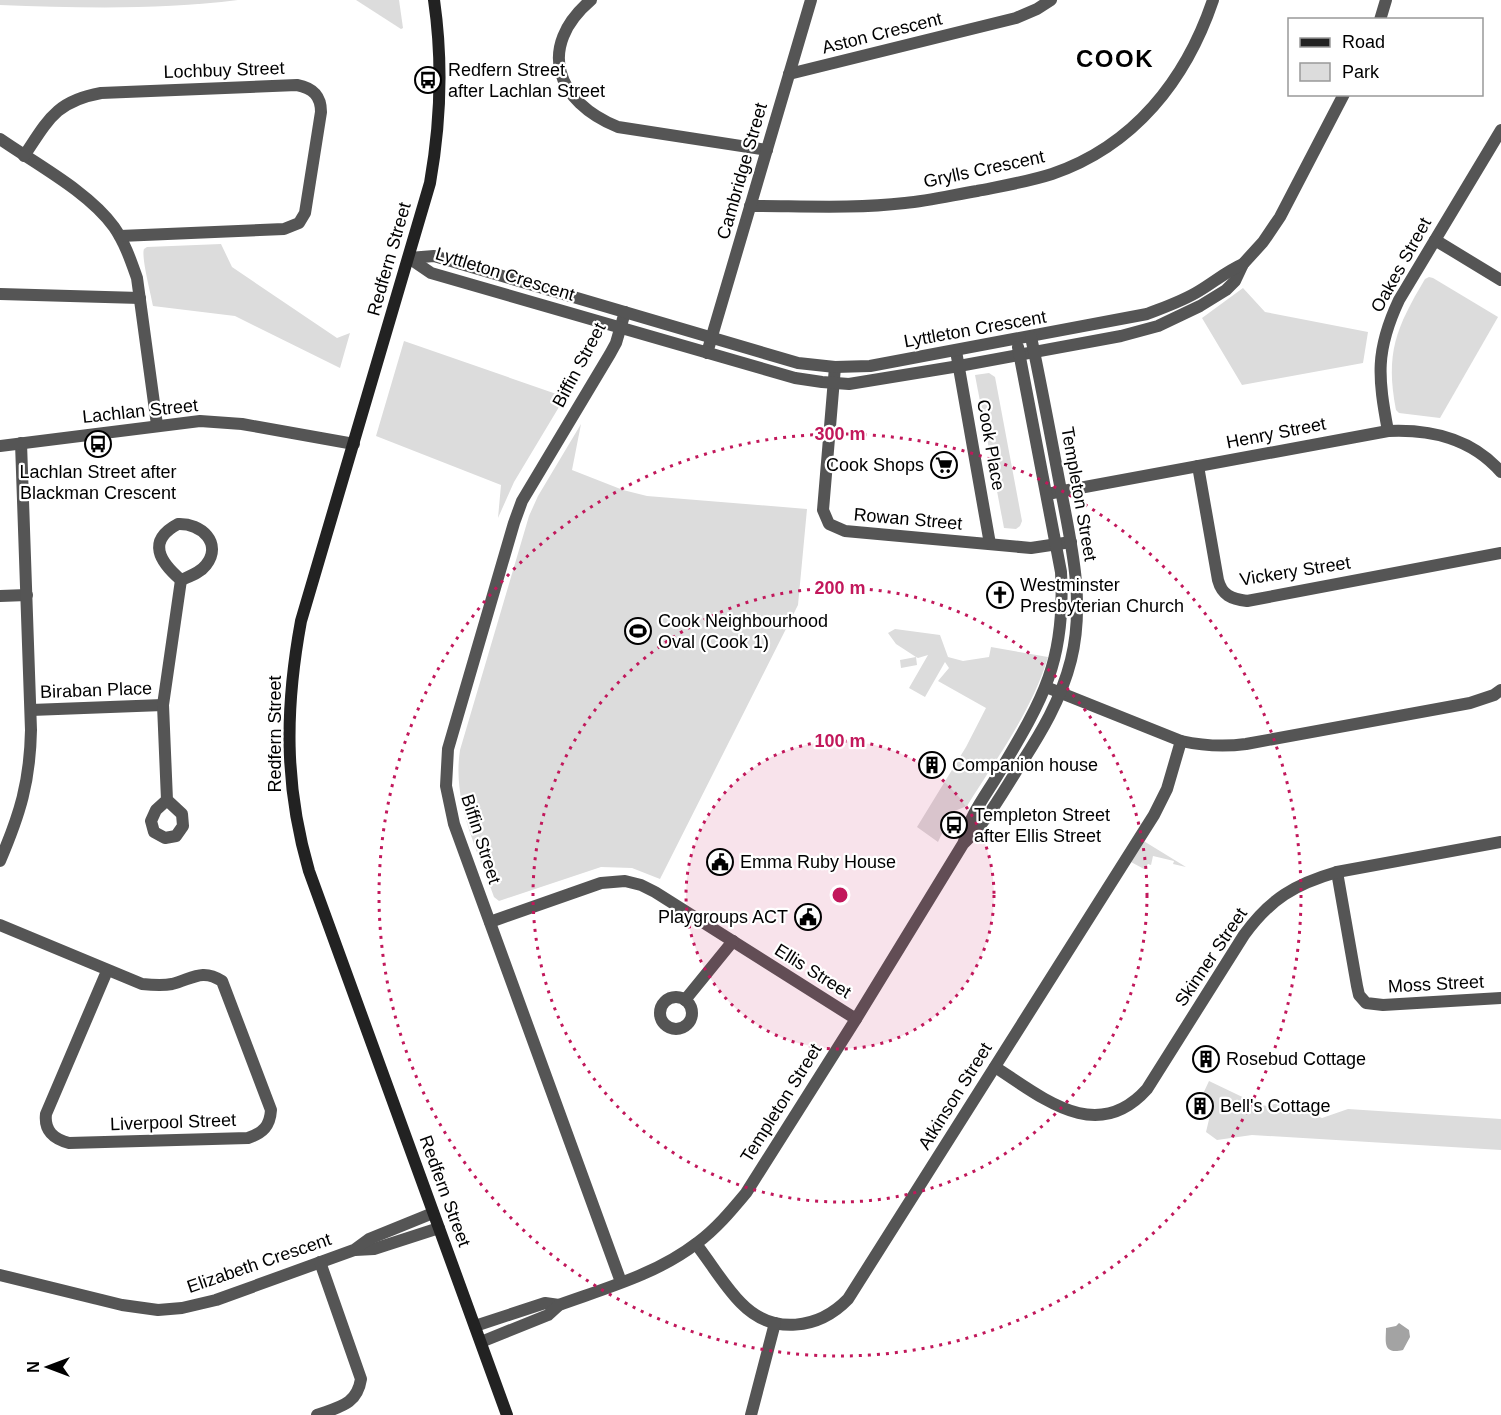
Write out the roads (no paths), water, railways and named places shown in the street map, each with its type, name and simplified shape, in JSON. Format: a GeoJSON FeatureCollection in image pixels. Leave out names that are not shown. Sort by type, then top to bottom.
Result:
{"type":"FeatureCollection","features":[{"type":"Feature","properties":{"kind":"main road","name":"Redfern Street"},"geometry":{"type":"LineString","coordinates":[[434,0],[440,50],[440,105],[430,183],[301,621],[292,670],[289,706],[290,759],[293,800],[301,844],[309,871],[507,1415]]}},
{"type":"Feature","properties":{"kind":"street"},"geometry":{"type":"LineString","coordinates":[[591,0],[573,18],[564,33],[560,49],[561,73],[578,103],[600,120],[618,127],[766,150]]}},
{"type":"Feature","properties":{"kind":"street","name":"Cambridge Street"},"geometry":{"type":"LineString","coordinates":[[707,353],[811,0]]}},
{"type":"Feature","properties":{"kind":"street","name":"Aston Crescent"},"geometry":{"type":"LineString","coordinates":[[789,74],[1016,18],[1051,0]]}},
{"type":"Feature","properties":{"kind":"street","name":"Grylls Crescent"},"geometry":{"type":"LineString","coordinates":[[750,206],[906,203],[1020,182],[1067,168],[1095,154],[1144,118],[1179,72],[1208,15],[1213,0]]}},
{"type":"Feature","properties":{"kind":"street"},"geometry":{"type":"LineString","coordinates":[[1381,18],[1386,0]]}},
{"type":"Feature","properties":{"kind":"street","name":"Lochbuy Street"},"geometry":{"type":"LineString","coordinates":[[24,156],[56,112],[82,96],[101,93],[297,85],[307,87],[320,99],[321,112],[305,213],[299,223],[284,229],[120,236]]}},
{"type":"Feature","properties":{"kind":"street","name":"Lyttleton Crescent"},"geometry":{"type":"LineString","coordinates":[[409,258],[431,273],[795,378],[849,384],[879,380],[1120,336],[1174,320],[1200,306],[1226,290],[1235,280],[1243,264],[1263,242],[1280,217],[1343,96]]}},
{"type":"Feature","properties":{"kind":"street","name":"Oakes Street"},"geometry":{"type":"LineString","coordinates":[[1388,431],[1380,385],[1379,360],[1384,335],[1399,300],[1501,130]]}},
{"type":"Feature","properties":{"kind":"street"},"geometry":{"type":"LineString","coordinates":[[0,139],[88,200],[120,236],[130,257],[140,298],[157,425]]}},
{"type":"Feature","properties":{"kind":"street"},"geometry":{"type":"LineString","coordinates":[[1435,240],[1501,280]]}},
{"type":"Feature","properties":{"kind":"street","name":"Lyttleton Crescent"},"geometry":{"type":"LineString","coordinates":[[409,258],[434,256],[798,363],[835,367],[870,366],[1148,314],[1200,291],[1243,264]]}},
{"type":"Feature","properties":{"kind":"street"},"geometry":{"type":"LineString","coordinates":[[0,294],[140,298]]}},
{"type":"Feature","properties":{"kind":"street","name":"Biffin Street"},"geometry":{"type":"LineString","coordinates":[[621,1282],[450,811],[446,786],[446,761],[522,501],[610,354],[626,312]]}},
{"type":"Feature","properties":{"kind":"street","name":"Templeton Street"},"geometry":{"type":"LineString","coordinates":[[963,844],[979,830],[1039,735],[1061,693],[1071,660],[1077,627],[1077,592],[1071,542],[1031,337]]}},
{"type":"Feature","properties":{"kind":"street","name":"Templeton Street"},"geometry":{"type":"LineString","coordinates":[[481,1342],[548,1315],[558,1305],[661,1266],[696,1244],[728,1215],[746,1193],[856,1019],[963,844],[970,822],[1029,723],[1046,687],[1060,639],[1062,605],[1056,545],[1017,339]]}},
{"type":"Feature","properties":{"kind":"street","name":"Cook Place"},"geometry":{"type":"LineString","coordinates":[[956,351],[990,544]]}},
{"type":"Feature","properties":{"kind":"street","name":"Rowan Street"},"geometry":{"type":"LineString","coordinates":[[835,367],[823,510],[829,524],[845,531],[1031,548],[1071,542]]}},
{"type":"Feature","properties":{"kind":"street","name":"Lachlan Street"},"geometry":{"type":"LineString","coordinates":[[0,446],[157,425],[214,421],[354,444]]}},
{"type":"Feature","properties":{"kind":"street","name":"Henry Street"},"geometry":{"type":"LineString","coordinates":[[1047,494],[1388,431],[1422,431],[1455,439],[1475,449],[1501,472]]}},
{"type":"Feature","properties":{"kind":"street"},"geometry":{"type":"LineString","coordinates":[[0,861],[13,831],[26,789],[31,760],[21,443]]}},
{"type":"Feature","properties":{"kind":"street","name":"Vickery Street"},"geometry":{"type":"LineString","coordinates":[[1198,466],[1218,580],[1222,591],[1235,600],[1246,601],[1501,553]]}},
{"type":"Feature","properties":{"kind":"street"},"geometry":{"type":"LineString","coordinates":[[189,524],[198,527],[206,534],[211,551],[205,567],[181,580],[165,565],[160,556],[160,546],[163,537],[170,529],[178,525],[189,524]]}},
{"type":"Feature","properties":{"kind":"street","name":"Biraban Place"},"geometry":{"type":"LineString","coordinates":[[167,800],[163,705],[181,580]]}},
{"type":"Feature","properties":{"kind":"street"},"geometry":{"type":"LineString","coordinates":[[0,596],[27,595]]}},
{"type":"Feature","properties":{"kind":"street"},"geometry":{"type":"LineString","coordinates":[[1046,687],[1181,741],[1224,747],[1470,703],[1494,695],[1501,690]]}},
{"type":"Feature","properties":{"kind":"street","name":"Biraban Place"},"geometry":{"type":"LineString","coordinates":[[31,710],[163,705]]}},
{"type":"Feature","properties":{"kind":"street","name":"Atkinson Street"},"geometry":{"type":"LineString","coordinates":[[696,1244],[741,1303],[753,1313],[775,1323],[800,1324],[817,1321],[838,1310],[848,1299],[1154,815],[1167,789],[1181,741]]}},
{"type":"Feature","properties":{"kind":"street","name":"Skinner Street"},"geometry":{"type":"LineString","coordinates":[[995,1067],[1068,1112],[1092,1115],[1117,1111],[1131,1104],[1147,1089],[1257,917],[1273,902],[1292,889],[1337,872],[1501,842]]}},
{"type":"Feature","properties":{"kind":"street","name":"Moss Street"},"geometry":{"type":"LineString","coordinates":[[1337,872],[1357,986],[1359,995],[1366,1004],[1501,998]]}},
{"type":"Feature","properties":{"kind":"street","name":"Ellis Street"},"geometry":{"type":"LineString","coordinates":[[490,922],[601,883],[625,881],[641,885],[856,1019]]}},
{"type":"Feature","properties":{"kind":"street","name":"Liverpool Street"},"geometry":{"type":"LineString","coordinates":[[0,925],[142,984],[158,986],[172,984],[204,974],[222,981],[271,1110],[270,1121],[264,1131],[248,1138],[69,1143],[53,1136],[47,1129],[46,1114],[107,971]]}},
{"type":"Feature","properties":{"kind":"street"},"geometry":{"type":"LineString","coordinates":[[686,1000],[733,941]]}},
{"type":"Feature","properties":{"kind":"street","name":"Elizabeth Crescent"},"geometry":{"type":"LineString","coordinates":[[354,1250],[369,1239],[434,1212]]}},
{"type":"Feature","properties":{"kind":"street","name":"Elizabeth Crescent"},"geometry":{"type":"LineString","coordinates":[[0,1275],[122,1305],[158,1310],[182,1308],[216,1300],[354,1250],[374,1249],[439,1228]]}},
{"type":"Feature","properties":{"kind":"street"},"geometry":{"type":"LineString","coordinates":[[317,1415],[352,1400],[360,1391],[361,1380],[320,1262]]}},
{"type":"Feature","properties":{"kind":"street","name":"Templeton Street"},"geometry":{"type":"LineString","coordinates":[[475,1326],[544,1303],[558,1305]]}},
{"type":"Feature","properties":{"kind":"street"},"geometry":{"type":"LineString","coordinates":[[751,1415],[775,1323]]}},
{"type":"Feature","properties":{"kind":"place","name":"Redfern Street after Lachlan Street"},"geometry":{"type":"Point","coordinates":[428,80]}},
{"type":"Feature","properties":{"kind":"place","name":"Lachlan Street after Blackman Crescent"},"geometry":{"type":"Point","coordinates":[98,444]}},
{"type":"Feature","properties":{"kind":"place","name":"Cook Shops"},"geometry":{"type":"Point","coordinates":[944,465]}},
{"type":"Feature","properties":{"kind":"place","name":"Westminster Presbyterian Church"},"geometry":{"type":"Point","coordinates":[1000,595]}},
{"type":"Feature","properties":{"kind":"place","name":"Cook Neighbourhood Oval (Cook 1)"},"geometry":{"type":"Point","coordinates":[638,631]}},
{"type":"Feature","properties":{"kind":"place","name":"Companion house"},"geometry":{"type":"Point","coordinates":[932,765]}},
{"type":"Feature","properties":{"kind":"place","name":"Templeton Street after Ellis Street"},"geometry":{"type":"Point","coordinates":[954,825]}},
{"type":"Feature","properties":{"kind":"place","name":"Emma Ruby House"},"geometry":{"type":"Point","coordinates":[720,862]}},
{"type":"Feature","properties":{"kind":"place","name":"Playgroups ACT"},"geometry":{"type":"Point","coordinates":[808,917]}},
{"type":"Feature","properties":{"kind":"place","name":"Rosebud Cottage"},"geometry":{"type":"Point","coordinates":[1206,1059]}},
{"type":"Feature","properties":{"kind":"place","name":"Bell's Cottage"},"geometry":{"type":"Point","coordinates":[1200,1106]}},
{"type":"Feature","properties":{"kind":"district","name":"COOK"},"geometry":{"type":"Point","coordinates":[1115,58]}}]}
